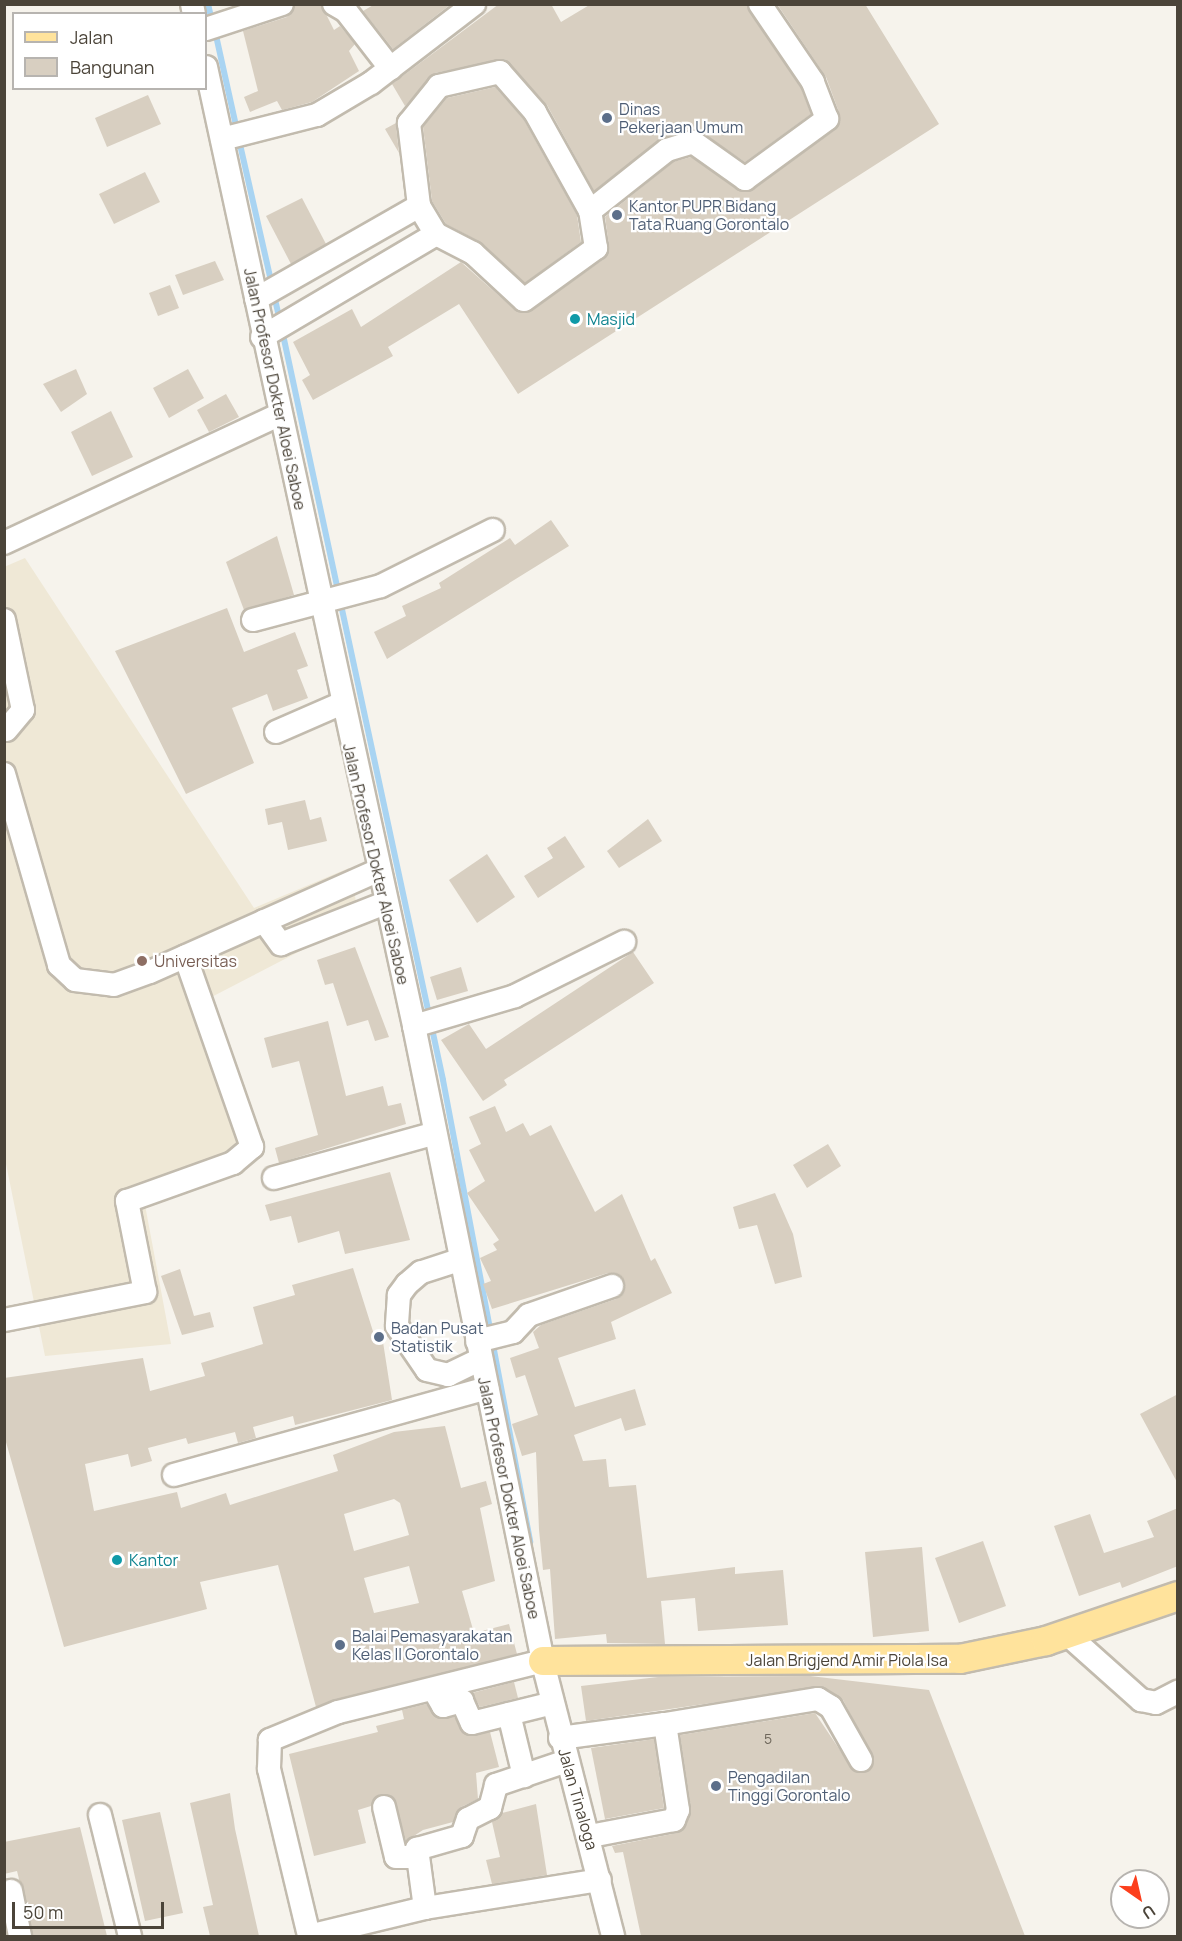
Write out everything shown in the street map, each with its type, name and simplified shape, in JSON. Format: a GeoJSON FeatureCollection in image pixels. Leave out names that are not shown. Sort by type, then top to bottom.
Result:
{"type":"FeatureCollection","features":[{"type":"Feature","properties":{"kind":"main road","name":"Jalan Brigjend Amir Piola Isa"},"geometry":{"type":"LineString","coordinates":[[543,1661],[899,1663],[1010,1652],[1068,1635],[1178,1596]]}},
{"type":"Feature","properties":{"kind":"street"},"geometry":{"type":"LineString","coordinates":[[207,29],[229,25],[282,4]]}},
{"type":"Feature","properties":{"kind":"street"},"geometry":{"type":"LineString","coordinates":[[334,4],[346,11],[391,69]]}},
{"type":"Feature","properties":{"kind":"street"},"geometry":{"type":"LineString","coordinates":[[232,136],[317,115],[391,69],[474,4]]}},
{"type":"Feature","properties":{"kind":"street"},"geometry":{"type":"LineString","coordinates":[[590,211],[667,150],[693,141],[745,179],[828,119],[813,82],[760,4]]}},
{"type":"Feature","properties":{"kind":"street","name":"Jalan Profesor Dokter Aloei Saboe"},"geometry":{"type":"LineString","coordinates":[[207,70],[232,136],[262,297],[279,415],[325,598],[340,704],[377,871],[385,903],[425,1023],[434,1134],[459,1260],[486,1343],[487,1388],[543,1661]]}},
{"type":"Feature","properties":{"kind":"street"},"geometry":{"type":"LineString","coordinates":[[500,72],[535,112],[590,211],[596,248],[524,300],[473,253],[436,234],[419,206],[409,123],[439,86],[500,72]]}},
{"type":"Feature","properties":{"kind":"street"},"geometry":{"type":"LineString","coordinates":[[262,297],[419,206]]}},
{"type":"Feature","properties":{"kind":"street"},"geometry":{"type":"LineString","coordinates":[[268,334],[436,234]]}},
{"type":"Feature","properties":{"kind":"street"},"geometry":{"type":"LineString","coordinates":[[4,543],[279,415]]}},
{"type":"Feature","properties":{"kind":"street"},"geometry":{"type":"LineString","coordinates":[[253,620],[412,574],[493,530]]}},
{"type":"Feature","properties":{"kind":"street"},"geometry":{"type":"LineString","coordinates":[[4,620],[23,710],[5,735]]}},
{"type":"Feature","properties":{"kind":"street"},"geometry":{"type":"LineString","coordinates":[[276,732],[340,704]]}},
{"type":"Feature","properties":{"kind":"street"},"geometry":{"type":"LineString","coordinates":[[4,774],[59,965],[75,980],[114,985],[186,956],[377,871]]}},
{"type":"Feature","properties":{"kind":"street"},"geometry":{"type":"LineString","coordinates":[[264,921],[281,944],[385,903]]}},
{"type":"Feature","properties":{"kind":"street"},"geometry":{"type":"LineString","coordinates":[[425,1023],[515,996],[624,942]]}},
{"type":"Feature","properties":{"kind":"street"},"geometry":{"type":"LineString","coordinates":[[4,1320],[145,1292],[127,1201],[233,1163],[252,1148],[186,956]]}},
{"type":"Feature","properties":{"kind":"street"},"geometry":{"type":"LineString","coordinates":[[274,1178],[434,1134]]}},
{"type":"Feature","properties":{"kind":"street"},"geometry":{"type":"LineString","coordinates":[[459,1260],[421,1272],[399,1294],[397,1326],[427,1370],[448,1375],[486,1343],[529,1316],[612,1286]]}},
{"type":"Feature","properties":{"kind":"street"},"geometry":{"type":"LineString","coordinates":[[174,1475],[487,1388]]}},
{"type":"Feature","properties":{"kind":"street"},"geometry":{"type":"LineString","coordinates":[[1068,1635],[1141,1700],[1156,1702],[1178,1692]]}},
{"type":"Feature","properties":{"kind":"street"},"geometry":{"type":"LineString","coordinates":[[543,1661],[435,1692],[338,1713],[270,1740],[269,1769],[307,1936],[425,1908],[600,1880]]}},
{"type":"Feature","properties":{"kind":"street","name":"Jalan Tinaloga"},"geometry":{"type":"LineString","coordinates":[[543,1661],[553,1703],[568,1737],[567,1761],[596,1835],[600,1880],[613,1936]]}},
{"type":"Feature","properties":{"kind":"street"},"geometry":{"type":"LineString","coordinates":[[435,1692],[442,1706],[462,1701],[472,1723],[553,1703]]}},
{"type":"Feature","properties":{"kind":"street"},"geometry":{"type":"LineString","coordinates":[[568,1737],[818,1699],[831,1707],[861,1760]]}},
{"type":"Feature","properties":{"kind":"street"},"geometry":{"type":"LineString","coordinates":[[509,1714],[524,1776]]}},
{"type":"Feature","properties":{"kind":"street"},"geometry":{"type":"LineString","coordinates":[[596,1835],[633,1830],[674,1820],[678,1810],[665,1724]]}},
{"type":"Feature","properties":{"kind":"street"},"geometry":{"type":"LineString","coordinates":[[425,1908],[415,1857],[417,1849],[462,1836],[468,1819],[490,1808],[496,1785],[567,1761]]}},
{"type":"Feature","properties":{"kind":"street"},"geometry":{"type":"LineString","coordinates":[[384,1807],[396,1857],[415,1857]]}},
{"type":"Feature","properties":{"kind":"street"},"geometry":{"type":"LineString","coordinates":[[100,1815],[130,1936]]}},
{"type":"Feature","properties":{"kind":"street"},"geometry":{"type":"LineString","coordinates":[[11,1891],[20,1936]]}},
{"type":"Feature","properties":{"kind":"shaded area","name":"Universitas"},"geometry":{"type":"Polygon","coordinates":[[[25,558],[254,908],[349,868],[360,920],[200,1003],[263,1154],[145,1205],[171,1344],[45,1356],[5,1159],[4,567],[25,558]]]}},
{"type":"Feature","properties":{"kind":"building"},"geometry":{"type":"Polygon","coordinates":[[[295,4],[321,4],[334,30],[340,26],[355,44],[349,51],[359,71],[312,102],[282,110],[277,101],[250,112],[244,97],[258,91],[243,31],[287,17],[295,4]]]}},
{"type":"Feature","properties":{"kind":"building"},"geometry":{"type":"Polygon","coordinates":[[[375,4],[451,4],[393,49],[363,11],[375,4]]]}},
{"type":"Feature","properties":{"kind":"building"},"geometry":{"type":"Polygon","coordinates":[[[499,4],[551,4],[561,22],[591,4],[747,4],[801,88],[811,114],[745,162],[696,129],[663,137],[594,191],[547,105],[505,59],[435,73],[405,106],[392,84],[499,4]]]}},
{"type":"Feature","properties":{"kind":"building"},"geometry":{"type":"Polygon","coordinates":[[[777,4],[865,4],[939,124],[518,394],[459,304],[388,347],[393,356],[313,400],[302,380],[310,375],[293,342],[352,309],[361,327],[461,262],[515,310],[527,313],[604,259],[609,246],[605,217],[673,162],[691,157],[746,192],[835,130],[840,115],[826,77],[777,4]]]}},
{"type":"Feature","properties":{"kind":"building"},"geometry":{"type":"Polygon","coordinates":[[[495,87],[524,120],[577,215],[581,242],[525,283],[482,243],[446,224],[432,201],[423,127],[447,98],[495,87]]]}},
{"type":"Feature","properties":{"kind":"building"},"geometry":{"type":"Polygon","coordinates":[[[148,95],[161,124],[107,147],[95,118],[148,95]]]}},
{"type":"Feature","properties":{"kind":"building"},"geometry":{"type":"Polygon","coordinates":[[[396,123],[396,125],[399,153],[385,129],[396,123]]]}},
{"type":"Feature","properties":{"kind":"building"},"geometry":{"type":"Polygon","coordinates":[[[145,172],[160,202],[114,224],[99,194],[145,172]]]}},
{"type":"Feature","properties":{"kind":"building"},"geometry":{"type":"Polygon","coordinates":[[[302,198],[326,244],[291,264],[266,216],[302,198]]]}},
{"type":"Feature","properties":{"kind":"building"},"geometry":{"type":"Polygon","coordinates":[[[215,261],[224,280],[183,295],[175,275],[215,261]]]}},
{"type":"Feature","properties":{"kind":"building"},"geometry":{"type":"Polygon","coordinates":[[[170,285],[179,308],[158,316],[149,293],[170,285]]]}},
{"type":"Feature","properties":{"kind":"building"},"geometry":{"type":"Polygon","coordinates":[[[76,369],[87,394],[61,412],[43,384],[76,369]]]}},
{"type":"Feature","properties":{"kind":"building"},"geometry":{"type":"Polygon","coordinates":[[[188,369],[204,398],[169,418],[153,388],[188,369]]]}},
{"type":"Feature","properties":{"kind":"building"},"geometry":{"type":"Polygon","coordinates":[[[226,394],[239,417],[209,432],[197,410],[226,394]]]}},
{"type":"Feature","properties":{"kind":"building"},"geometry":{"type":"Polygon","coordinates":[[[111,411],[133,457],[92,476],[71,432],[111,411]]]}},
{"type":"Feature","properties":{"kind":"building"},"geometry":{"type":"Polygon","coordinates":[[[551,520],[569,546],[387,659],[374,632],[406,616],[402,606],[441,588],[439,583],[510,538],[515,545],[551,520]]]}},
{"type":"Feature","properties":{"kind":"building"},"geometry":{"type":"Polygon","coordinates":[[[277,536],[294,595],[244,610],[226,562],[277,536]]]}},
{"type":"Feature","properties":{"kind":"building"},"geometry":{"type":"Polygon","coordinates":[[[227,608],[244,652],[295,632],[308,666],[297,670],[308,698],[273,711],[267,694],[232,708],[254,763],[186,794],[115,651],[227,608]]]}},
{"type":"Feature","properties":{"kind":"building"},"geometry":{"type":"Polygon","coordinates":[[[305,800],[310,820],[321,817],[327,841],[288,850],[282,822],[268,825],[265,809],[305,800]]]}},
{"type":"Feature","properties":{"kind":"building"},"geometry":{"type":"Polygon","coordinates":[[[648,819],[662,841],[619,868],[607,851],[648,819]]]}},
{"type":"Feature","properties":{"kind":"building"},"geometry":{"type":"Polygon","coordinates":[[[565,836],[585,867],[538,898],[524,876],[553,858],[547,848],[565,836]]]}},
{"type":"Feature","properties":{"kind":"building"},"geometry":{"type":"Polygon","coordinates":[[[487,854],[515,897],[477,923],[449,880],[487,854]]]}},
{"type":"Feature","properties":{"kind":"building"},"geometry":{"type":"Polygon","coordinates":[[[355,947],[389,1037],[375,1041],[368,1020],[347,1026],[333,983],[325,985],[317,960],[355,947]]]}},
{"type":"Feature","properties":{"kind":"building"},"geometry":{"type":"Polygon","coordinates":[[[633,952],[654,983],[504,1080],[507,1085],[483,1101],[441,1040],[469,1024],[486,1049],[633,952]]]}},
{"type":"Feature","properties":{"kind":"building"},"geometry":{"type":"Polygon","coordinates":[[[461,967],[468,991],[437,1000],[430,977],[461,967]]]}},
{"type":"Feature","properties":{"kind":"building"},"geometry":{"type":"Polygon","coordinates":[[[328,1021],[346,1096],[383,1086],[388,1106],[401,1103],[406,1124],[279,1163],[275,1148],[318,1135],[299,1061],[272,1068],[264,1038],[328,1021]]]}},
{"type":"Feature","properties":{"kind":"building"},"geometry":{"type":"Polygon","coordinates":[[[495,1106],[506,1132],[523,1123],[530,1136],[551,1125],[595,1212],[622,1194],[651,1261],[655,1258],[672,1293],[611,1322],[616,1339],[558,1358],[575,1407],[635,1389],[646,1425],[625,1431],[621,1418],[574,1435],[583,1461],[606,1459],[609,1487],[636,1485],[647,1578],[735,1567],[735,1574],[783,1570],[788,1625],[698,1631],[695,1598],[661,1601],[665,1644],[607,1643],[606,1634],[555,1639],[550,1569],[543,1570],[536,1452],[522,1456],[512,1424],[538,1415],[525,1375],[516,1378],[510,1358],[539,1348],[533,1332],[541,1325],[616,1299],[625,1282],[608,1273],[492,1309],[483,1284],[491,1281],[480,1258],[497,1250],[493,1244],[499,1240],[467,1193],[485,1181],[469,1150],[481,1144],[469,1117],[495,1106]]]}},
{"type":"Feature","properties":{"kind":"building"},"geometry":{"type":"Polygon","coordinates":[[[828,1144],[841,1166],[807,1188],[793,1165],[828,1144]]]}},
{"type":"Feature","properties":{"kind":"building"},"geometry":{"type":"Polygon","coordinates":[[[390,1172],[410,1240],[345,1254],[339,1231],[298,1243],[291,1216],[270,1221],[265,1205],[390,1172]]]}},
{"type":"Feature","properties":{"kind":"building"},"geometry":{"type":"Polygon","coordinates":[[[775,1193],[793,1234],[802,1277],[775,1284],[757,1225],[739,1229],[733,1207],[775,1193]]]}},
{"type":"Feature","properties":{"kind":"building"},"geometry":{"type":"Polygon","coordinates":[[[353,1268],[377,1344],[383,1342],[392,1400],[295,1425],[293,1416],[253,1427],[256,1438],[238,1443],[235,1432],[188,1444],[186,1438],[148,1448],[152,1461],[131,1467],[128,1454],[85,1464],[94,1511],[177,1492],[181,1508],[226,1493],[230,1505],[338,1471],[333,1455],[394,1432],[445,1426],[461,1488],[486,1481],[492,1504],[480,1508],[495,1581],[462,1591],[474,1633],[509,1624],[517,1654],[316,1707],[278,1565],[200,1582],[207,1609],[64,1647],[4,1435],[4,1378],[143,1358],[150,1391],[205,1376],[201,1363],[263,1344],[253,1307],[295,1295],[292,1285],[353,1268]],[[394,1499],[344,1514],[354,1551],[409,1535],[400,1503],[394,1499]],[[409,1566],[364,1578],[374,1613],[419,1603],[409,1566]]]}},
{"type":"Feature","properties":{"kind":"building"},"geometry":{"type":"Polygon","coordinates":[[[180,1269],[194,1316],[210,1312],[214,1327],[182,1335],[161,1276],[180,1269]]]}},
{"type":"Feature","properties":{"kind":"building"},"geometry":{"type":"Polygon","coordinates":[[[1178,1394],[1178,1484],[1140,1414],[1178,1394]]]}},
{"type":"Feature","properties":{"kind":"building"},"geometry":{"type":"Polygon","coordinates":[[[1178,1508],[1178,1566],[1122,1588],[1120,1582],[1079,1596],[1054,1526],[1090,1514],[1104,1553],[1154,1537],[1147,1521],[1178,1508]]]}},
{"type":"Feature","properties":{"kind":"building"},"geometry":{"type":"Polygon","coordinates":[[[983,1541],[1006,1606],[959,1623],[935,1558],[983,1541]]]}},
{"type":"Feature","properties":{"kind":"building"},"geometry":{"type":"Polygon","coordinates":[[[922,1547],[929,1631],[873,1637],[865,1552],[922,1547]]]}},
{"type":"Feature","properties":{"kind":"building"},"geometry":{"type":"Polygon","coordinates":[[[810,1676],[929,1690],[1025,1936],[641,1936],[623,1852],[615,1853],[612,1846],[677,1833],[686,1826],[691,1808],[680,1735],[815,1713],[854,1771],[868,1771],[874,1760],[843,1700],[824,1687],[586,1721],[581,1686],[658,1677],[810,1676]]]}},
{"type":"Feature","properties":{"kind":"building"},"geometry":{"type":"Polygon","coordinates":[[[514,1682],[518,1698],[480,1707],[472,1693],[514,1682]]]}},
{"type":"Feature","properties":{"kind":"building"},"geometry":{"type":"Polygon","coordinates":[[[426,1704],[437,1718],[454,1717],[469,1736],[490,1732],[499,1767],[476,1773],[478,1799],[461,1807],[453,1822],[423,1830],[406,1841],[394,1798],[380,1794],[371,1806],[358,1810],[366,1843],[314,1856],[289,1754],[378,1732],[376,1726],[404,1719],[402,1710],[426,1704]]]}},
{"type":"Feature","properties":{"kind":"building"},"geometry":{"type":"Polygon","coordinates":[[[654,1739],[664,1808],[605,1819],[591,1748],[654,1739]]]}},
{"type":"Feature","properties":{"kind":"building"},"geometry":{"type":"Polygon","coordinates":[[[230,1793],[235,1829],[259,1936],[210,1936],[203,1907],[213,1905],[190,1803],[230,1793]]]}},
{"type":"Feature","properties":{"kind":"building"},"geometry":{"type":"Polygon","coordinates":[[[536,1804],[547,1875],[492,1884],[486,1860],[500,1857],[492,1822],[502,1813],[536,1804]]]}},
{"type":"Feature","properties":{"kind":"building"},"geometry":{"type":"Polygon","coordinates":[[[160,1812],[183,1913],[145,1921],[122,1820],[160,1812]]]}},
{"type":"Feature","properties":{"kind":"building"},"geometry":{"type":"Polygon","coordinates":[[[80,1827],[107,1936],[33,1936],[17,1871],[4,1874],[4,1842],[80,1827]]]}},
{"type":"Feature","properties":{"kind":"waterway"},"geometry":{"type":"LineString","coordinates":[[208,4],[212,22]]}},
{"type":"Feature","properties":{"kind":"waterway"},"geometry":{"type":"LineString","coordinates":[[215,31],[237,130]]}},
{"type":"Feature","properties":{"kind":"waterway"},"geometry":{"type":"LineString","coordinates":[[239,140],[272,285]]}},
{"type":"Feature","properties":{"kind":"waterway"},"geometry":{"type":"LineString","coordinates":[[274,295],[280,320]]}},
{"type":"Feature","properties":{"kind":"waterway"},"geometry":{"type":"LineString","coordinates":[[282,330],[443,1080],[530,1542]]}},
{"type":"Feature","properties":{"kind":"place","name":"Dinas Pekerjaan Umum"},"geometry":{"type":"Point","coordinates":[607,118]}},
{"type":"Feature","properties":{"kind":"place","name":"Kantor PUPR Bidang Tata Ruang Gorontalo"},"geometry":{"type":"Point","coordinates":[617,215]}},
{"type":"Feature","properties":{"kind":"place","name":"Masjid"},"geometry":{"type":"Point","coordinates":[575,319]}},
{"type":"Feature","properties":{"kind":"place","name":"Universitas"},"geometry":{"type":"Point","coordinates":[142,961]}},
{"type":"Feature","properties":{"kind":"place","name":"Badan Pusat Statistik"},"geometry":{"type":"Point","coordinates":[379,1337]}},
{"type":"Feature","properties":{"kind":"place","name":"Kantor"},"geometry":{"type":"Point","coordinates":[117,1560]}},
{"type":"Feature","properties":{"kind":"place","name":"Balai Pemasyarakatan Kelas II Gorontalo"},"geometry":{"type":"Point","coordinates":[340,1645]}},
{"type":"Feature","properties":{"kind":"place","name":"Pengadilan Tinggi Gorontalo"},"geometry":{"type":"Point","coordinates":[716,1786]}}]}
